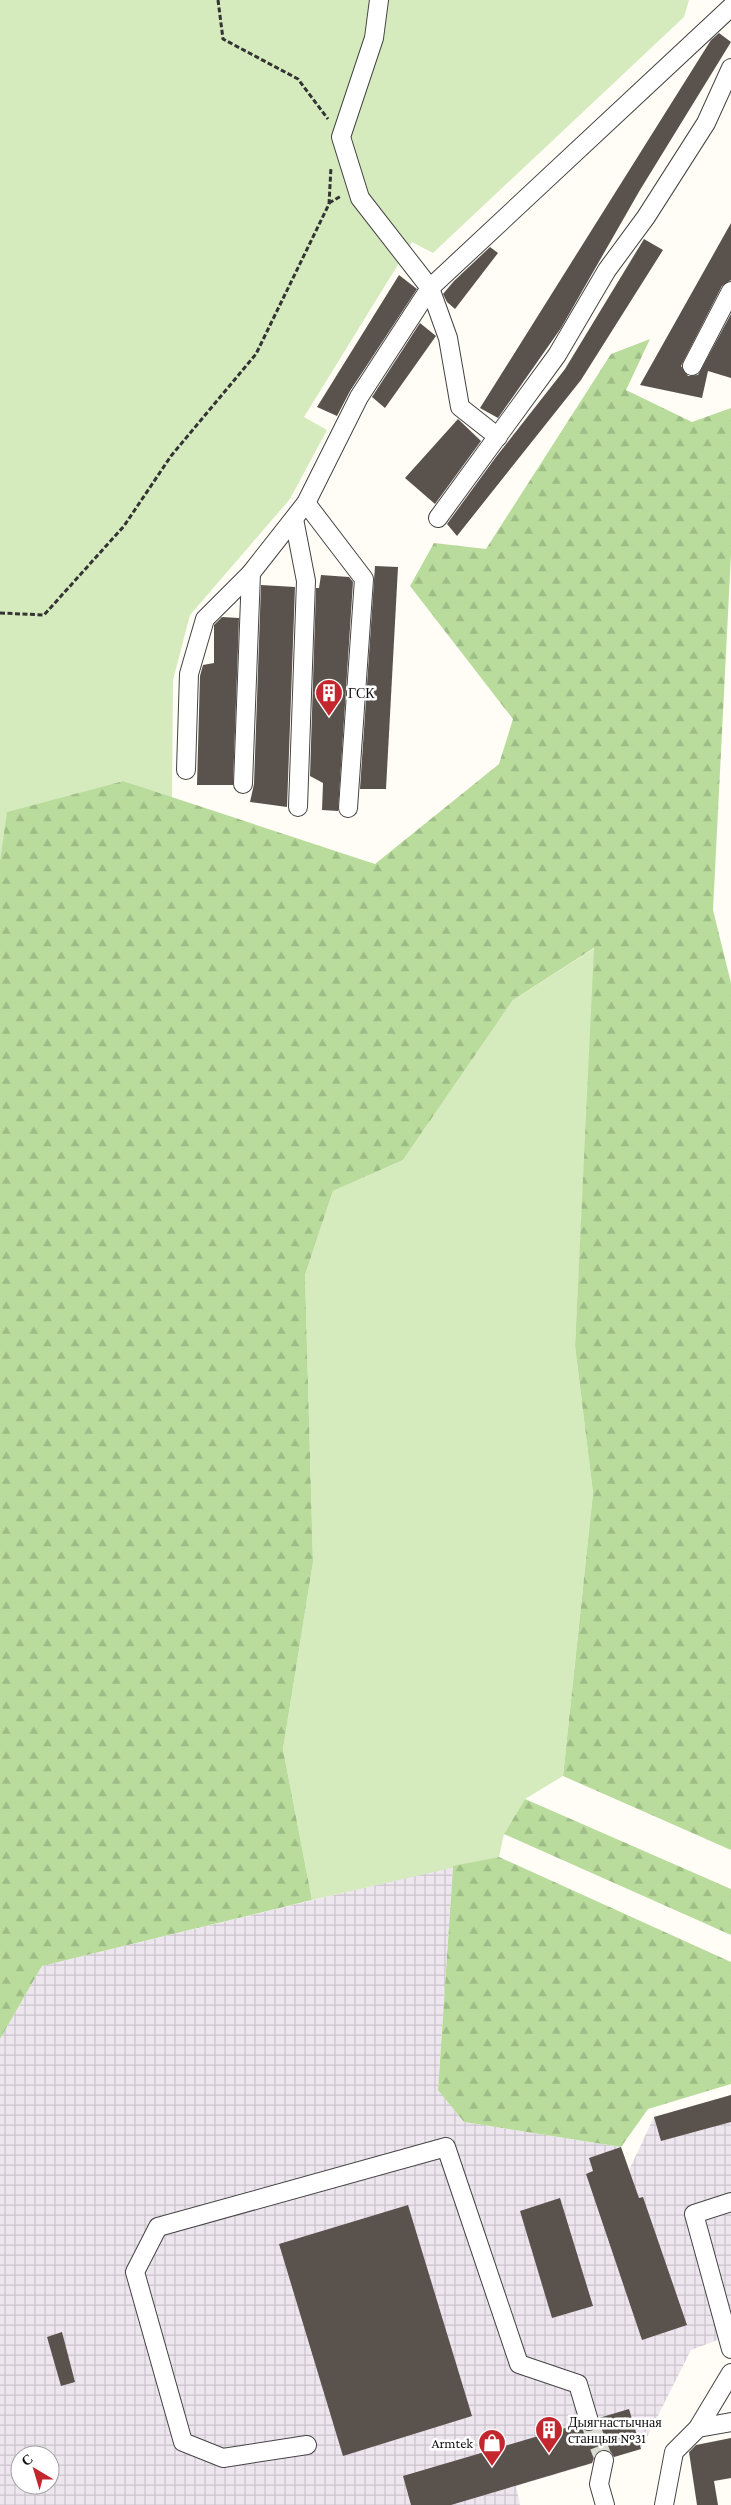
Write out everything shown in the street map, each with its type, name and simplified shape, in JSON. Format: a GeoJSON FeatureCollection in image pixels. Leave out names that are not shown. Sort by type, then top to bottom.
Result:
{"type":"FeatureCollection","features":[{"type":"Feature","properties":{"kind":"lane"},"geometry":{"type":"LineString","coordinates":[[379,0],[374,38],[341,137],[360,198],[430,288],[448,338],[460,407],[498,437]]}},
{"type":"Feature","properties":{"kind":"lane"},"geometry":{"type":"LineString","coordinates":[[186,770],[189,674],[205,619],[251,573],[306,503],[359,398],[430,288],[731,7]]}},
{"type":"Feature","properties":{"kind":"lane"},"geometry":{"type":"LineString","coordinates":[[438,518],[557,355],[607,270],[646,217],[706,123],[731,68]]}},
{"type":"Feature","properties":{"kind":"lane"},"geometry":{"type":"LineString","coordinates":[[692,366],[731,291]]}},
{"type":"Feature","properties":{"kind":"lane"},"geometry":{"type":"LineString","coordinates":[[306,503],[364,579],[348,808]]}},
{"type":"Feature","properties":{"kind":"lane"},"geometry":{"type":"LineString","coordinates":[[294,519],[306,581],[298,806]]}},
{"type":"Feature","properties":{"kind":"lane"},"geometry":{"type":"LineString","coordinates":[[243,784],[251,573]]}},
{"type":"Feature","properties":{"kind":"lane"},"geometry":{"type":"LineString","coordinates":[[307,2445],[223,2458],[183,2442],[135,2272],[158,2227],[446,2147],[519,2364],[578,2384],[588,2421]]}},
{"type":"Feature","properties":{"kind":"lane"},"geometry":{"type":"LineString","coordinates":[[731,2202],[694,2214],[731,2349]]}},
{"type":"Feature","properties":{"kind":"lane"},"geometry":{"type":"LineString","coordinates":[[664,2505],[674,2452],[698,2428],[731,2373]]}},
{"type":"Feature","properties":{"kind":"lane"},"geometry":{"type":"LineString","coordinates":[[698,2428],[731,2422]]}},
{"type":"Feature","properties":{"kind":"lane"},"geometry":{"type":"LineString","coordinates":[[604,2460],[599,2484],[605,2505]]}},
{"type":"Feature","properties":{"kind":"path"},"geometry":{"type":"LineString","coordinates":[[218,0],[223,39],[298,79],[341,137]]}},
{"type":"Feature","properties":{"kind":"path"},"geometry":{"type":"LineString","coordinates":[[0,613],[44,615],[124,526],[171,456],[256,354],[329,204],[331,163]]}},
{"type":"Feature","properties":{"kind":"shaded area"},"geometry":{"type":"Polygon","coordinates":[[[453,1866],[438,2089],[464,2122],[621,2147],[629,2170],[654,2117],[731,2095],[731,2335],[691,2350],[641,2449],[516,2486],[520,2505],[0,2505],[0,2039],[42,1966],[453,1866]]]}},
{"type":"Feature","properties":{"kind":"green space"},"geometry":{"type":"Polygon","coordinates":[[[0,0],[689,0],[684,17],[433,253],[412,242],[304,417],[327,430],[290,499],[190,615],[173,680],[172,799],[123,781],[8,812],[0,861],[0,0]]]}},
{"type":"Feature","properties":{"kind":"green space"},"geometry":{"type":"Polygon","coordinates":[[[650,339],[626,390],[692,422],[731,408],[731,554],[713,910],[731,983],[731,1850],[563,1776],[593,1493],[575,1346],[594,948],[513,1000],[403,1160],[333,1191],[305,1275],[313,1562],[283,1749],[312,1900],[42,1966],[0,2039],[0,861],[7,812],[123,781],[375,864],[499,764],[513,719],[410,586],[434,543],[486,549],[611,354],[650,339]]]}},
{"type":"Feature","properties":{"kind":"green space"},"geometry":{"type":"Polygon","coordinates":[[[595,948],[575,1346],[593,1493],[563,1776],[525,1799],[504,1834],[499,1857],[312,1900],[283,1749],[313,1562],[305,1275],[333,1191],[403,1160],[513,1000],[595,948]]]}},
{"type":"Feature","properties":{"kind":"green space"},"geometry":{"type":"Polygon","coordinates":[[[525,1799],[731,1889],[731,1935],[504,1834],[525,1799]]]}},
{"type":"Feature","properties":{"kind":"green space"},"geometry":{"type":"Polygon","coordinates":[[[499,1857],[731,1962],[731,2084],[648,2109],[621,2147],[464,2122],[438,2090],[453,1866],[499,1857]]]}},
{"type":"Feature","properties":{"kind":"building"},"geometry":{"type":"Polygon","coordinates":[[[719,33],[731,42],[640,190],[561,328],[498,418],[480,408],[711,40],[719,33]]]}},
{"type":"Feature","properties":{"kind":"building"},"geometry":{"type":"Polygon","coordinates":[[[731,223],[731,280],[722,286],[681,366],[688,376],[698,375],[731,314],[731,378],[708,371],[702,398],[640,385],[731,223]]]}},
{"type":"Feature","properties":{"kind":"building"},"geometry":{"type":"Polygon","coordinates":[[[644,239],[663,250],[581,380],[457,536],[447,524],[496,457],[565,369],[644,239]]]}},
{"type":"Feature","properties":{"kind":"building"},"geometry":{"type":"Polygon","coordinates":[[[490,247],[498,253],[455,309],[447,302],[443,294],[490,247]]]}},
{"type":"Feature","properties":{"kind":"building"},"geometry":{"type":"Polygon","coordinates":[[[399,275],[417,289],[350,391],[337,416],[317,407],[399,275]]]}},
{"type":"Feature","properties":{"kind":"building"},"geometry":{"type":"Polygon","coordinates":[[[420,323],[436,336],[385,408],[372,397],[420,323]]]}},
{"type":"Feature","properties":{"kind":"building"},"geometry":{"type":"Polygon","coordinates":[[[458,419],[481,441],[435,504],[405,478],[458,419]]]}},
{"type":"Feature","properties":{"kind":"building"},"geometry":{"type":"Polygon","coordinates":[[[375,566],[398,567],[386,789],[360,789],[375,566]]]}},
{"type":"Feature","properties":{"kind":"building","name":"ГСК"},"geometry":{"type":"Polygon","coordinates":[[[321,575],[349,577],[353,582],[338,811],[322,810],[323,783],[310,776],[316,588],[319,588],[321,575]]]}},
{"type":"Feature","properties":{"kind":"building"},"geometry":{"type":"Polygon","coordinates":[[[261,585],[295,587],[287,807],[250,802],[254,784],[261,585]]]}},
{"type":"Feature","properties":{"kind":"building"},"geometry":{"type":"Polygon","coordinates":[[[222,617],[239,618],[233,785],[197,785],[200,676],[203,665],[214,663],[214,625],[222,617]]]}},
{"type":"Feature","properties":{"kind":"building"},"geometry":{"type":"Polygon","coordinates":[[[731,2095],[731,2122],[661,2141],[654,2117],[731,2095]]]}},
{"type":"Feature","properties":{"kind":"building"},"geometry":{"type":"Polygon","coordinates":[[[621,2147],[639,2198],[643,2197],[687,2325],[642,2340],[586,2174],[593,2171],[589,2158],[621,2147]]]}},
{"type":"Feature","properties":{"kind":"building"},"geometry":{"type":"Polygon","coordinates":[[[560,2198],[593,2306],[552,2318],[520,2211],[560,2198]]]}},
{"type":"Feature","properties":{"kind":"building"},"geometry":{"type":"Polygon","coordinates":[[[408,2205],[472,2416],[343,2456],[279,2244],[408,2205]]]}},
{"type":"Feature","properties":{"kind":"building"},"geometry":{"type":"Polygon","coordinates":[[[62,2332],[75,2382],[61,2386],[47,2337],[62,2332]]]}},
{"type":"Feature","properties":{"kind":"building","name":"Дыягнастычная станцыя №31"},"geometry":{"type":"Polygon","coordinates":[[[629,2409],[641,2449],[614,2457],[611,2452],[601,2450],[596,2453],[592,2463],[451,2505],[411,2505],[403,2476],[579,2424],[582,2429],[592,2431],[597,2428],[599,2418],[629,2409]]]}},
{"type":"Feature","properties":{"kind":"building"},"geometry":{"type":"Polygon","coordinates":[[[731,2438],[731,2478],[714,2481],[718,2505],[697,2505],[689,2452],[696,2445],[731,2438]]]}},
{"type":"Feature","properties":{"kind":"tunnel"},"geometry":{"type":"LineString","coordinates":[[589,2421],[604,2460]]}},
{"type":"Feature","properties":{"kind":"place","name":"ГСК"},"geometry":{"type":"Point","coordinates":[329,717]}},
{"type":"Feature","properties":{"kind":"place","name":"Дыягнастычная станцыя №31"},"geometry":{"type":"Point","coordinates":[549,2454]}},
{"type":"Feature","properties":{"kind":"place","name":"Armtek"},"geometry":{"type":"Point","coordinates":[492,2467]}}]}
